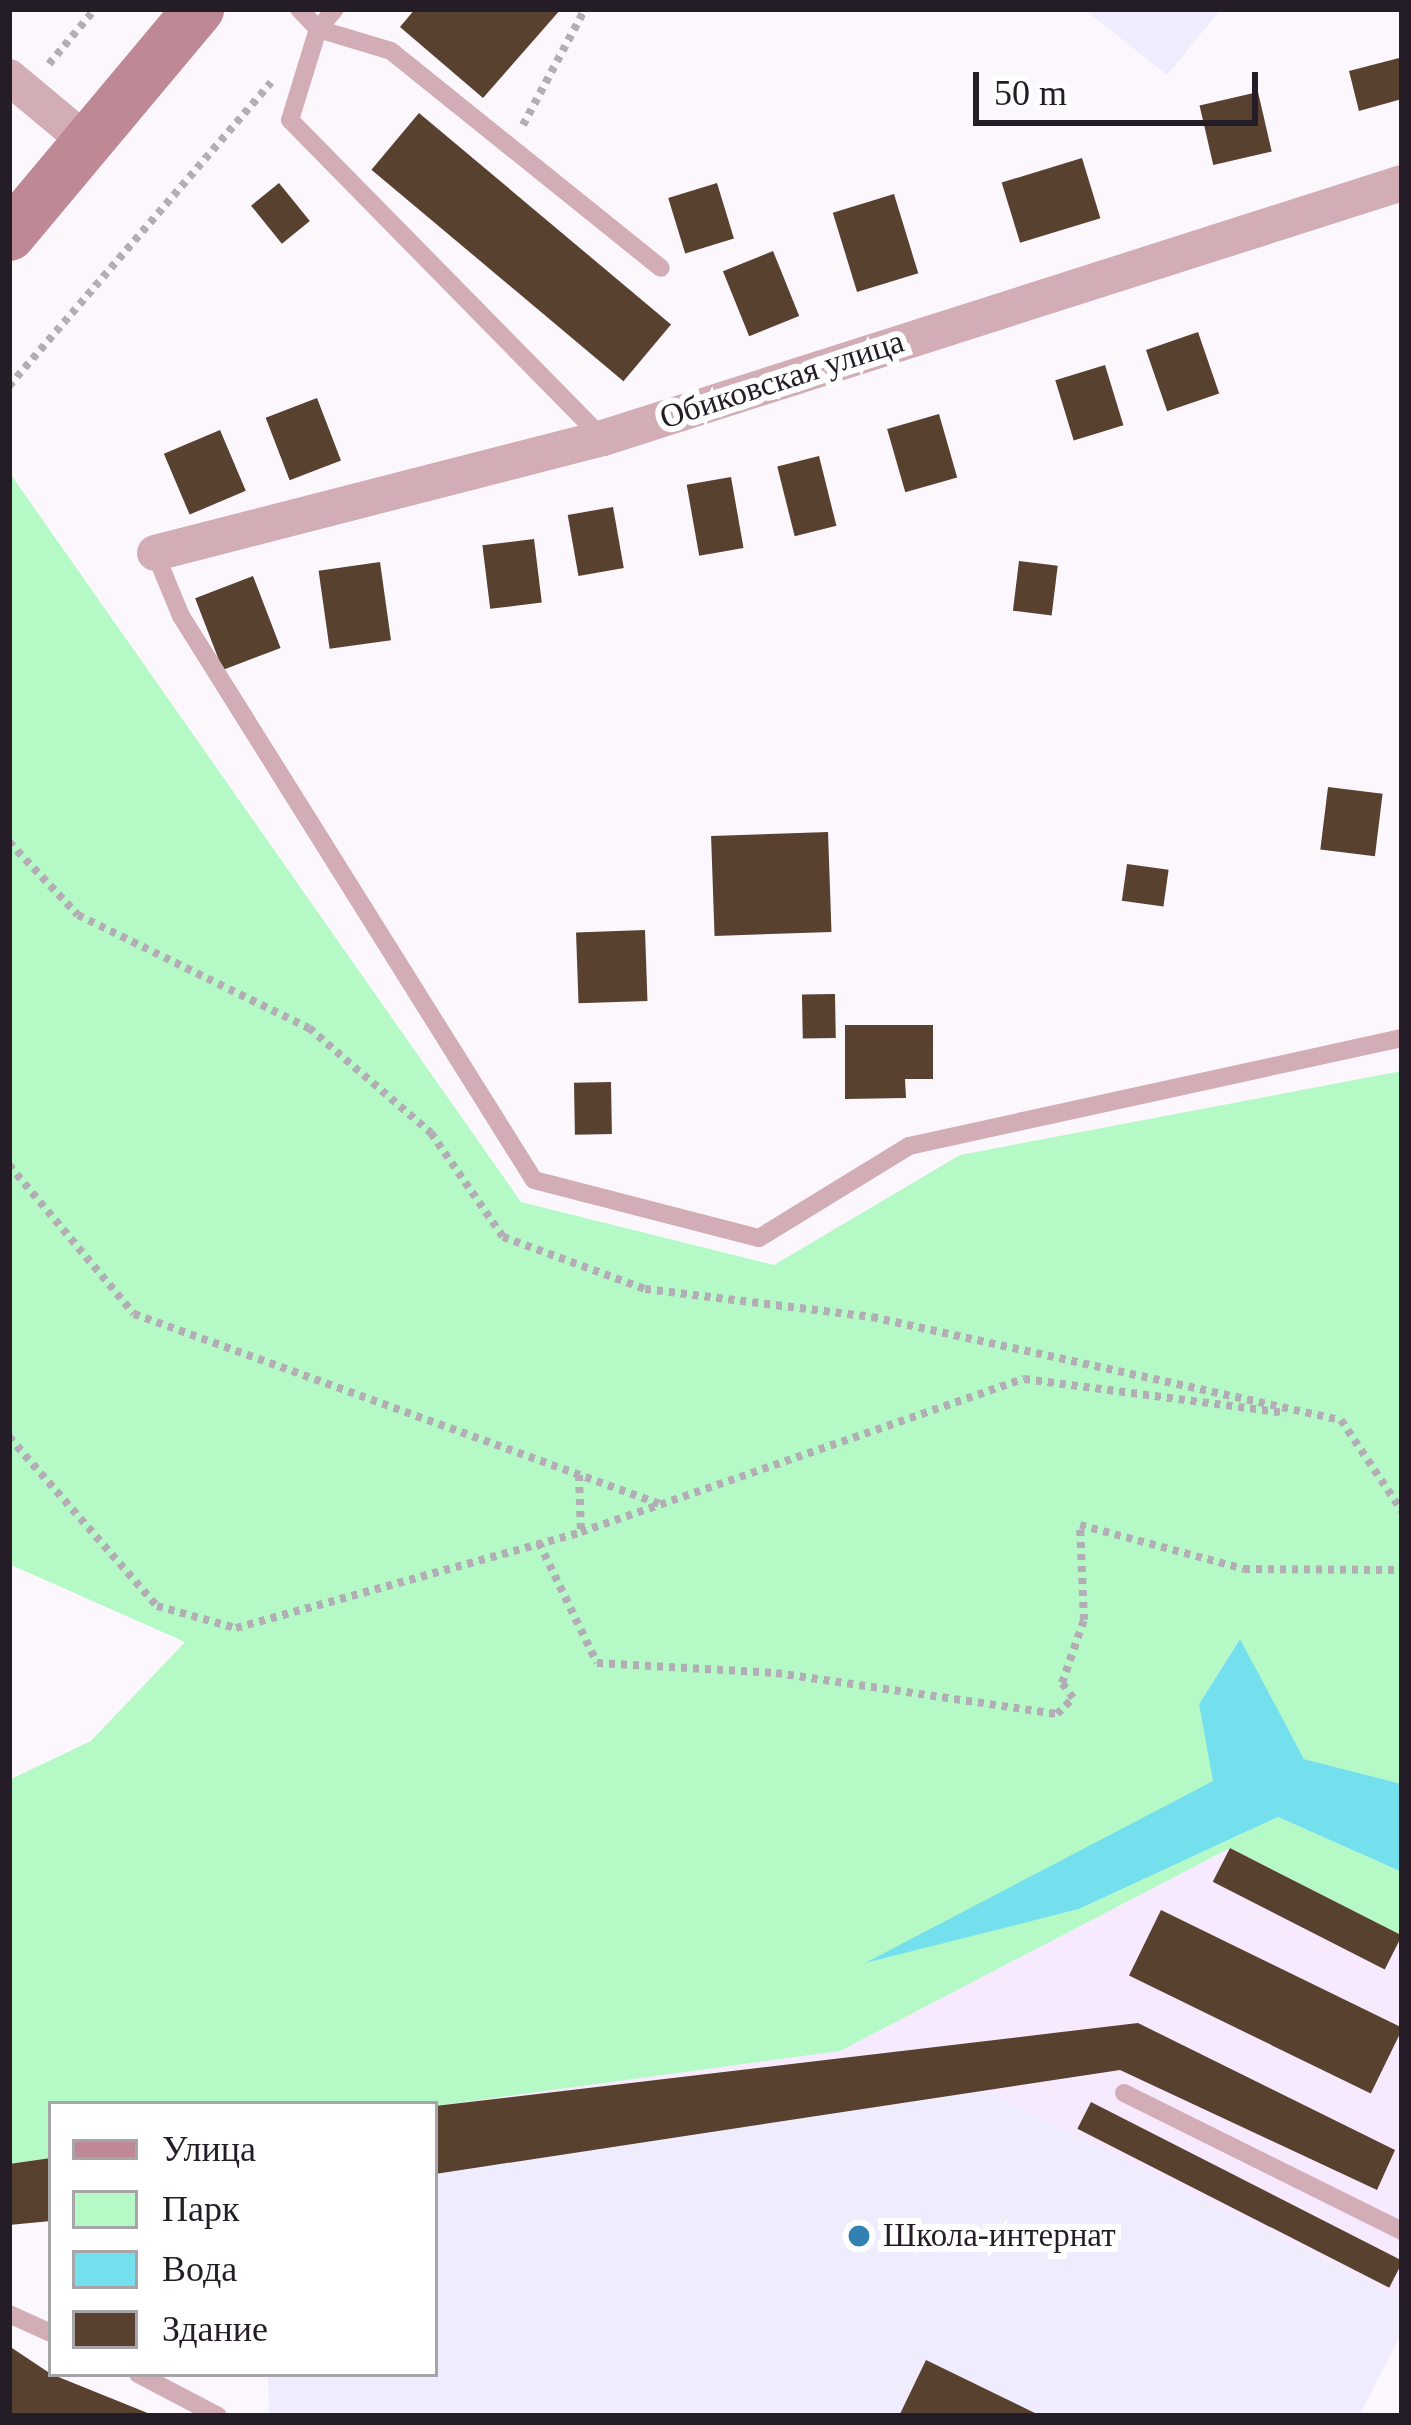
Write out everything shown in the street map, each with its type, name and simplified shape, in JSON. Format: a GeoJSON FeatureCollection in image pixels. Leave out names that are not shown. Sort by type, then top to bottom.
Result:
{"type":"FeatureCollection","features":[{"type":"Feature","properties":{"kind":"main road"},"geometry":{"type":"LineString","coordinates":[[9,235],[198,9]]}},
{"type":"Feature","properties":{"kind":"street"},"geometry":{"type":"LineString","coordinates":[[9,77],[86,142]]}},
{"type":"Feature","properties":{"kind":"street","name":"Обиковская улица"},"geometry":{"type":"LineString","coordinates":[[155,553],[603,438],[1402,184]]}},
{"type":"Feature","properties":{"kind":"lane"},"geometry":{"type":"LineString","coordinates":[[299,9],[318,29],[392,51],[661,268]]}},
{"type":"Feature","properties":{"kind":"lane"},"geometry":{"type":"LineString","coordinates":[[335,9],[318,29],[290,120],[603,438]]}},
{"type":"Feature","properties":{"kind":"lane"},"geometry":{"type":"LineString","coordinates":[[155,553],[181,616],[534,1180],[758,1238],[909,1147],[1402,1038]]}},
{"type":"Feature","properties":{"kind":"lane"},"geometry":{"type":"LineString","coordinates":[[1124,2092],[1402,2231]]}},
{"type":"Feature","properties":{"kind":"lane"},"geometry":{"type":"LineString","coordinates":[[9,2314],[48,2332]]}},
{"type":"Feature","properties":{"kind":"lane"},"geometry":{"type":"LineString","coordinates":[[144,2377],[218,2416]]}},
{"type":"Feature","properties":{"kind":"path"},"geometry":{"type":"LineString","coordinates":[[50,64],[94,9]]}},
{"type":"Feature","properties":{"kind":"path"},"geometry":{"type":"LineString","coordinates":[[511,147],[585,9]]}},
{"type":"Feature","properties":{"kind":"path"},"geometry":{"type":"LineString","coordinates":[[9,386],[318,29]]}},
{"type":"Feature","properties":{"kind":"path"},"geometry":{"type":"LineString","coordinates":[[9,842],[78,916],[309,1028],[430,1133],[503,1237],[645,1289],[872,1317],[1341,1420],[1402,1511]]}},
{"type":"Feature","properties":{"kind":"path"},"geometry":{"type":"LineString","coordinates":[[9,858],[23,857]]}},
{"type":"Feature","properties":{"kind":"path"},"geometry":{"type":"LineString","coordinates":[[9,1165],[134,1314],[661,1504]]}},
{"type":"Feature","properties":{"kind":"path"},"geometry":{"type":"LineString","coordinates":[[9,1437],[157,1606],[236,1628],[580,1532],[1024,1378],[1341,1420]]}},
{"type":"Feature","properties":{"kind":"path"},"geometry":{"type":"LineString","coordinates":[[579,1475],[580,1532]]}},
{"type":"Feature","properties":{"kind":"path"},"geometry":{"type":"LineString","coordinates":[[539,1544],[597,1663],[776,1673],[1058,1714],[1073,1698],[1062,1683],[1084,1620],[1080,1525],[1244,1569],[1402,1570]]}},
{"type":"Feature","properties":{"kind":"shaded area"},"geometry":{"type":"Polygon","coordinates":[[[1084,9],[1221,9],[1167,75],[1084,9]]]}},
{"type":"Feature","properties":{"kind":"shaded area"},"geometry":{"type":"Polygon","coordinates":[[[1230,1848],[1402,1936],[1402,2298],[981,2089],[438,2174],[438,2106],[840,2051],[1230,1848]]]}},
{"type":"Feature","properties":{"kind":"shaded area","name":"Школа-интернат"},"geometry":{"type":"Polygon","coordinates":[[[981,2089],[1402,2298],[1402,2332],[1359,2416],[269,2416],[268,2377],[438,2377],[438,2174],[981,2089]]]}},
{"type":"Feature","properties":{"kind":"green space"},"geometry":{"type":"Polygon","coordinates":[[[9,472],[521,1202],[774,1265],[960,1155],[1402,1071],[1402,1784],[1304,1759],[1239,1640],[1199,1704],[1214,1781],[871,1961],[1079,1909],[1278,1817],[1402,1872],[1402,1936],[1230,1848],[840,2051],[438,2106],[438,2101],[48,2101],[48,2158],[9,2164],[9,1780],[91,1741],[185,1642],[9,1564],[9,472]]]}},
{"type":"Feature","properties":{"kind":"water"},"geometry":{"type":"Polygon","coordinates":[[[1240,1639],[1304,1759],[1402,1784],[1402,1872],[1278,1817],[1079,1909],[865,1963],[1213,1781],[1199,1704],[1240,1639]]]}},
{"type":"Feature","properties":{"kind":"building"},"geometry":{"type":"Polygon","coordinates":[[[415,9],[561,9],[483,98],[400,27],[415,9]]]}},
{"type":"Feature","properties":{"kind":"building"},"geometry":{"type":"Polygon","coordinates":[[[1399,58],[1402,99],[1359,111],[1349,71],[1399,58]]]}},
{"type":"Feature","properties":{"kind":"building"},"geometry":{"type":"Polygon","coordinates":[[[1258,92],[1272,151],[1213,165],[1200,105],[1258,92]]]}},
{"type":"Feature","properties":{"kind":"building"},"geometry":{"type":"Polygon","coordinates":[[[419,113],[671,324],[623,381],[371,170],[419,113]]]}},
{"type":"Feature","properties":{"kind":"building"},"geometry":{"type":"Polygon","coordinates":[[[1082,158],[1100,218],[1020,243],[1002,183],[1082,158]]]}},
{"type":"Feature","properties":{"kind":"building"},"geometry":{"type":"Polygon","coordinates":[[[279,183],[310,221],[282,244],[251,206],[279,183]]]}},
{"type":"Feature","properties":{"kind":"building"},"geometry":{"type":"Polygon","coordinates":[[[717,183],[734,238],[685,253],[668,198],[717,183]]]}},
{"type":"Feature","properties":{"kind":"building"},"geometry":{"type":"Polygon","coordinates":[[[894,194],[918,273],[857,292],[833,213],[894,194]]]}},
{"type":"Feature","properties":{"kind":"building"},"geometry":{"type":"Polygon","coordinates":[[[773,251],[799,316],[749,336],[723,271],[773,251]]]}},
{"type":"Feature","properties":{"kind":"building"},"geometry":{"type":"Polygon","coordinates":[[[1198,332],[1219,393],[1167,411],[1146,350],[1198,332]]]}},
{"type":"Feature","properties":{"kind":"building"},"geometry":{"type":"Polygon","coordinates":[[[1105,365],[1123,425],[1074,440],[1055,380],[1105,365]]]}},
{"type":"Feature","properties":{"kind":"building"},"geometry":{"type":"Polygon","coordinates":[[[317,398],[341,461],[290,480],[266,418],[317,398]]]}},
{"type":"Feature","properties":{"kind":"building"},"geometry":{"type":"Polygon","coordinates":[[[939,414],[957,477],[905,492],[887,429],[939,414]]]}},
{"type":"Feature","properties":{"kind":"building"},"geometry":{"type":"Polygon","coordinates":[[[220,430],[246,491],[190,515],[164,454],[220,430]]]}},
{"type":"Feature","properties":{"kind":"building"},"geometry":{"type":"Polygon","coordinates":[[[819,456],[836,526],[795,536],[777,466],[819,456]]]}},
{"type":"Feature","properties":{"kind":"building"},"geometry":{"type":"Polygon","coordinates":[[[731,477],[744,548],[699,556],[687,485],[731,477]]]}},
{"type":"Feature","properties":{"kind":"building"},"geometry":{"type":"Polygon","coordinates":[[[613,507],[624,568],[578,576],[568,515],[613,507]]]}},
{"type":"Feature","properties":{"kind":"building"},"geometry":{"type":"Polygon","coordinates":[[[534,539],[542,603],[490,609],[482,545],[534,539]]]}},
{"type":"Feature","properties":{"kind":"building"},"geometry":{"type":"Polygon","coordinates":[[[1019,561],[1058,566],[1052,615],[1013,611],[1019,561]]]}},
{"type":"Feature","properties":{"kind":"building"},"geometry":{"type":"Polygon","coordinates":[[[380,562],[391,640],[330,649],[319,571],[380,562]]]}},
{"type":"Feature","properties":{"kind":"building"},"geometry":{"type":"Polygon","coordinates":[[[253,576],[281,648],[223,670],[195,598],[253,576]]]}},
{"type":"Feature","properties":{"kind":"building"},"geometry":{"type":"Polygon","coordinates":[[[1328,787],[1383,794],[1375,856],[1320,850],[1328,787]]]}},
{"type":"Feature","properties":{"kind":"building"},"geometry":{"type":"Polygon","coordinates":[[[828,832],[831,932],[715,936],[711,836],[828,832]]]}},
{"type":"Feature","properties":{"kind":"building"},"geometry":{"type":"Polygon","coordinates":[[[1127,864],[1169,870],[1163,906],[1122,901],[1127,864]]]}},
{"type":"Feature","properties":{"kind":"building"},"geometry":{"type":"Polygon","coordinates":[[[645,930],[647,1001],[579,1003],[576,932],[645,930]]]}},
{"type":"Feature","properties":{"kind":"building"},"geometry":{"type":"Polygon","coordinates":[[[835,994],[836,1038],[803,1039],[802,995],[835,994]]]}},
{"type":"Feature","properties":{"kind":"building"},"geometry":{"type":"Polygon","coordinates":[[[845,1025],[933,1025],[933,1079],[905,1079],[906,1098],[845,1099],[845,1025]]]}},
{"type":"Feature","properties":{"kind":"building"},"geometry":{"type":"Polygon","coordinates":[[[611,1082],[612,1134],[575,1135],[574,1083],[611,1082]]]}},
{"type":"Feature","properties":{"kind":"building"},"geometry":{"type":"Polygon","coordinates":[[[1230,1848],[1402,1936],[1385,1969],[1213,1882],[1230,1848]]]}},
{"type":"Feature","properties":{"kind":"building"},"geometry":{"type":"Polygon","coordinates":[[[1161,1910],[1402,2028],[1371,2094],[1129,1976],[1161,1910]]]}},
{"type":"Feature","properties":{"kind":"building"},"geometry":{"type":"Polygon","coordinates":[[[1138,2023],[1395,2150],[1377,2190],[1120,2070],[438,2174],[438,2106],[1138,2023]]]}},
{"type":"Feature","properties":{"kind":"building"},"geometry":{"type":"Polygon","coordinates":[[[1091,2102],[1402,2260],[1389,2288],[1077,2129],[1091,2102]]]}},
{"type":"Feature","properties":{"kind":"building"},"geometry":{"type":"Polygon","coordinates":[[[48,2158],[48,2221],[9,2225],[9,2164],[48,2158]]]}},
{"type":"Feature","properties":{"kind":"building"},"geometry":{"type":"Polygon","coordinates":[[[9,2346],[48,2372],[48,2377],[155,2416],[9,2416],[9,2346]]]}},
{"type":"Feature","properties":{"kind":"building"},"geometry":{"type":"Polygon","coordinates":[[[926,2360],[1041,2416],[899,2416],[926,2360]]]}},
{"type":"Feature","properties":{"kind":"place","name":"Школа-интернат"},"geometry":{"type":"Point","coordinates":[859,2236]}}]}
